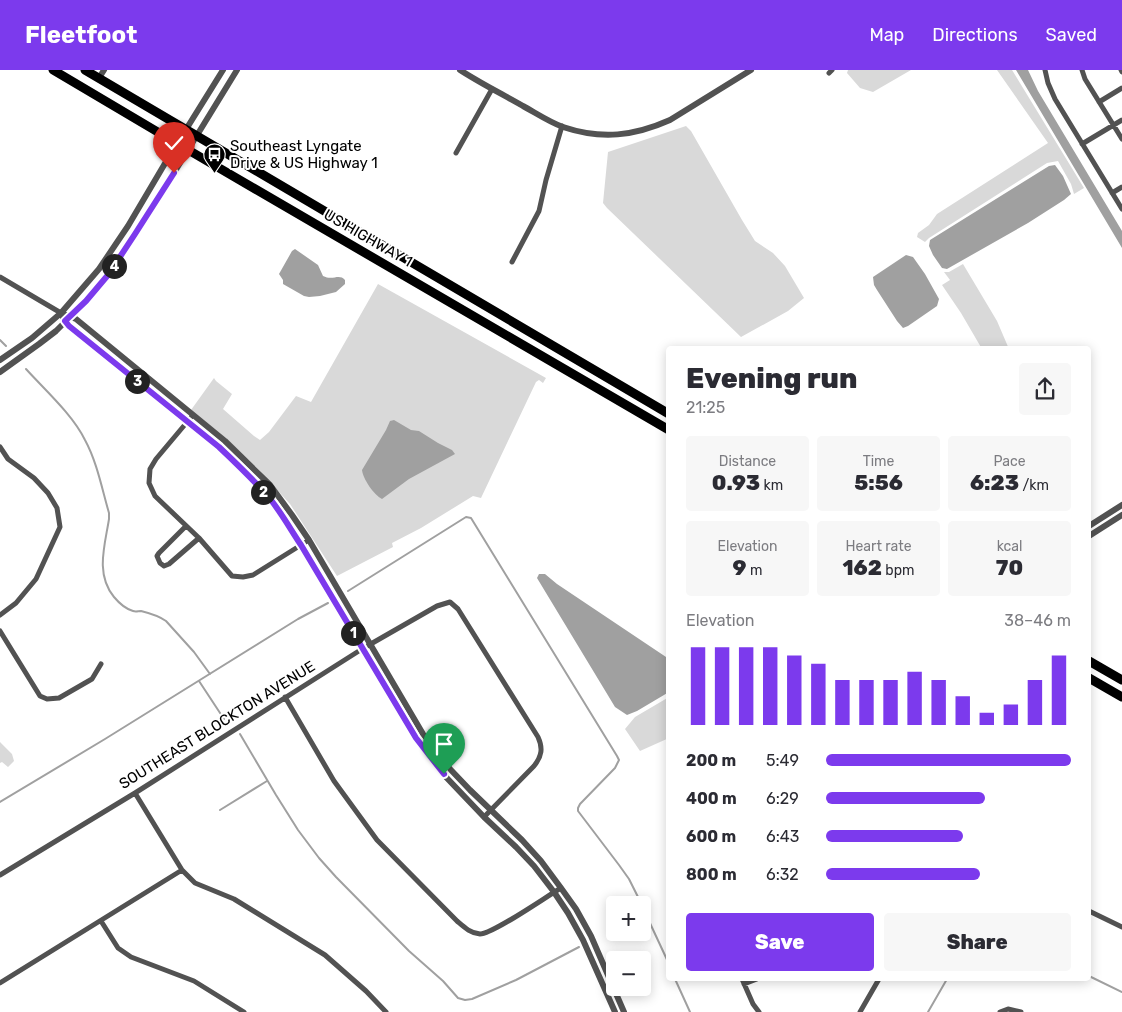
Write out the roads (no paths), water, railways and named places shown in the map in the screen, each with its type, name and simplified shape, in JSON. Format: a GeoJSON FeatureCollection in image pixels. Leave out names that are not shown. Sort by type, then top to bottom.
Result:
{"type":"FeatureCollection","features":[{"type":"Feature","properties":{"kind":"main road","name":"US HIGHWAY 1"},"geometry":{"type":"LineString","coordinates":[[53,70],[666,428]]}},
{"type":"Feature","properties":{"kind":"main road","name":"US HIGHWAY 1"},"geometry":{"type":"LineString","coordinates":[[85,70],[666,412]]}},
{"type":"Feature","properties":{"kind":"main road"},"geometry":{"type":"LineString","coordinates":[[448,301],[465,303],[474,299]]}},
{"type":"Feature","properties":{"kind":"main road"},"geometry":{"type":"LineString","coordinates":[[468,312],[475,308],[488,307]]}},
{"type":"Feature","properties":{"kind":"main road"},"geometry":{"type":"LineString","coordinates":[[1091,662],[1122,680]]}},
{"type":"Feature","properties":{"kind":"main road"},"geometry":{"type":"LineString","coordinates":[[1091,679],[1122,697]]}},
{"type":"Feature","properties":{"kind":"street"},"geometry":{"type":"LineString","coordinates":[[99,78],[104,70]]}},
{"type":"Feature","properties":{"kind":"street"},"geometry":{"type":"LineString","coordinates":[[0,360],[32,338],[61,313],[99,269],[128,226],[223,70]]}},
{"type":"Feature","properties":{"kind":"street"},"geometry":{"type":"LineString","coordinates":[[0,372],[56,331],[86,301],[108,275],[189,150],[237,70]]}},
{"type":"Feature","properties":{"kind":"street"},"geometry":{"type":"LineString","coordinates":[[460,70],[562,126],[586,133],[602,135],[629,134],[670,120],[751,70]]}},
{"type":"Feature","properties":{"kind":"street"},"geometry":{"type":"LineString","coordinates":[[1045,70],[1055,99],[1122,209]]}},
{"type":"Feature","properties":{"kind":"street"},"geometry":{"type":"LineString","coordinates":[[1082,70],[1085,79],[1122,139]]}},
{"type":"Feature","properties":{"kind":"street"},"geometry":{"type":"LineString","coordinates":[[1099,102],[1122,88]]}},
{"type":"Feature","properties":{"kind":"street"},"geometry":{"type":"LineString","coordinates":[[456,153],[492,89]]}},
{"type":"Feature","properties":{"kind":"street"},"geometry":{"type":"LineString","coordinates":[[1082,144],[1122,120]]}},
{"type":"Feature","properties":{"kind":"street"},"geometry":{"type":"LineString","coordinates":[[512,262],[539,212],[546,180],[562,126]]}},
{"type":"Feature","properties":{"kind":"street"},"geometry":{"type":"LineString","coordinates":[[1112,193],[1122,187]]}},
{"type":"Feature","properties":{"kind":"street"},"geometry":{"type":"LineString","coordinates":[[0,277],[61,313],[67,319],[69,326],[219,447],[252,479],[272,502],[301,545],[416,738],[444,774],[534,866],[554,892],[583,940],[615,1012]]}},
{"type":"Feature","properties":{"kind":"street"},"geometry":{"type":"LineString","coordinates":[[67,319],[76,319],[226,441],[279,496],[309,540],[423,734],[450,769],[541,861],[576,909],[588,930],[624,1012]]}},
{"type":"Feature","properties":{"kind":"street"},"geometry":{"type":"LineString","coordinates":[[125,372],[131,365]]}},
{"type":"Feature","properties":{"kind":"street"},"geometry":{"type":"LineString","coordinates":[[193,415],[156,459],[150,470],[149,483],[155,496],[199,538],[232,576],[254,575],[309,540]]}},
{"type":"Feature","properties":{"kind":"street"},"geometry":{"type":"LineString","coordinates":[[0,447],[8,459],[34,478],[48,493],[56,508],[60,526],[36,580],[16,604],[0,615]]}},
{"type":"Feature","properties":{"kind":"street"},"geometry":{"type":"LineString","coordinates":[[252,479],[258,473]]}},
{"type":"Feature","properties":{"kind":"street"},"geometry":{"type":"LineString","coordinates":[[1091,525],[1122,505]]}},
{"type":"Feature","properties":{"kind":"street"},"geometry":{"type":"LineString","coordinates":[[1091,535],[1122,516]]}},
{"type":"Feature","properties":{"kind":"street"},"geometry":{"type":"LineString","coordinates":[[186,526],[159,553],[157,556],[160,563],[164,566],[170,564],[199,538]]}},
{"type":"Feature","properties":{"kind":"street","name":"SOUTHEAST BLOCKTON AVENUE"},"geometry":{"type":"LineString","coordinates":[[0,875],[135,793],[370,644],[437,606],[450,602],[458,609],[538,737],[542,747],[540,757],[534,766],[491,810]]}},
{"type":"Feature","properties":{"kind":"street"},"geometry":{"type":"LineString","coordinates":[[0,631],[40,696],[47,699],[59,698],[92,679],[102,664]]}},
{"type":"Feature","properties":{"kind":"street"},"geometry":{"type":"LineString","coordinates":[[285,698],[334,781],[377,840],[470,932],[482,934],[496,929],[561,888]]}},
{"type":"Feature","properties":{"kind":"street"},"geometry":{"type":"LineString","coordinates":[[135,793],[182,870],[195,883],[234,899],[325,955],[386,1012]]}},
{"type":"Feature","properties":{"kind":"street"},"geometry":{"type":"LineString","coordinates":[[484,816],[491,810]]}},
{"type":"Feature","properties":{"kind":"street"},"geometry":{"type":"LineString","coordinates":[[0,983],[182,870]]}},
{"type":"Feature","properties":{"kind":"street"},"geometry":{"type":"LineString","coordinates":[[1091,912],[1122,927]]}},
{"type":"Feature","properties":{"kind":"street"},"geometry":{"type":"LineString","coordinates":[[101,921],[118,948],[132,957],[194,982],[244,1012]]}},
{"type":"Feature","properties":{"kind":"street"},"geometry":{"type":"LineString","coordinates":[[594,964],[602,961]]}},
{"type":"Feature","properties":{"kind":"street"},"geometry":{"type":"LineString","coordinates":[[743,981],[753,1004],[759,1012]]}},
{"type":"Feature","properties":{"kind":"street"},"geometry":{"type":"LineString","coordinates":[[860,1012],[878,981]]}},
{"type":"Feature","properties":{"kind":"street"},"geometry":{"type":"LineString","coordinates":[[1000,1012],[1008,1009],[1021,1012]]}},
{"type":"Feature","properties":{"kind":"waterway"},"geometry":{"type":"LineString","coordinates":[[0,340],[6,346]]}},
{"type":"Feature","properties":{"kind":"waterway"},"geometry":{"type":"LineString","coordinates":[[26,369],[73,421],[93,457],[109,513],[103,559],[103,569],[108,588],[116,599],[128,609],[151,614],[166,621],[194,652],[210,674]]}},
{"type":"Feature","properties":{"kind":"waterway"},"geometry":{"type":"LineString","coordinates":[[348,591],[466,517],[471,518],[619,760],[615,768],[580,804],[578,811],[629,879],[638,896]]}},
{"type":"Feature","properties":{"kind":"waterway"},"geometry":{"type":"LineString","coordinates":[[0,802],[298,619],[328,603]]}},
{"type":"Feature","properties":{"kind":"waterway"},"geometry":{"type":"LineString","coordinates":[[199,681],[224,719]]}},
{"type":"Feature","properties":{"kind":"waterway"},"geometry":{"type":"LineString","coordinates":[[240,734],[298,830],[319,858],[409,951],[443,981],[458,998],[472,999],[516,980],[579,947]]}},
{"type":"Feature","properties":{"kind":"waterway"},"geometry":{"type":"LineString","coordinates":[[220,810],[267,781]]}},
{"type":"Feature","properties":{"kind":"waterway"},"geometry":{"type":"LineString","coordinates":[[651,925],[666,958]]}},
{"type":"Feature","properties":{"kind":"waterway"},"geometry":{"type":"LineString","coordinates":[[1091,977],[1122,992]]}},
{"type":"Feature","properties":{"kind":"waterway"},"geometry":{"type":"LineString","coordinates":[[676,981],[690,1012]]}},
{"type":"Feature","properties":{"kind":"waterway"},"geometry":{"type":"LineString","coordinates":[[928,1012],[946,981]]}},
{"type":"Feature","properties":{"kind":"place","name":"Southeast Lyngate Drive & US Highway 1"},"geometry":{"type":"Point","coordinates":[214,174]}}]}
